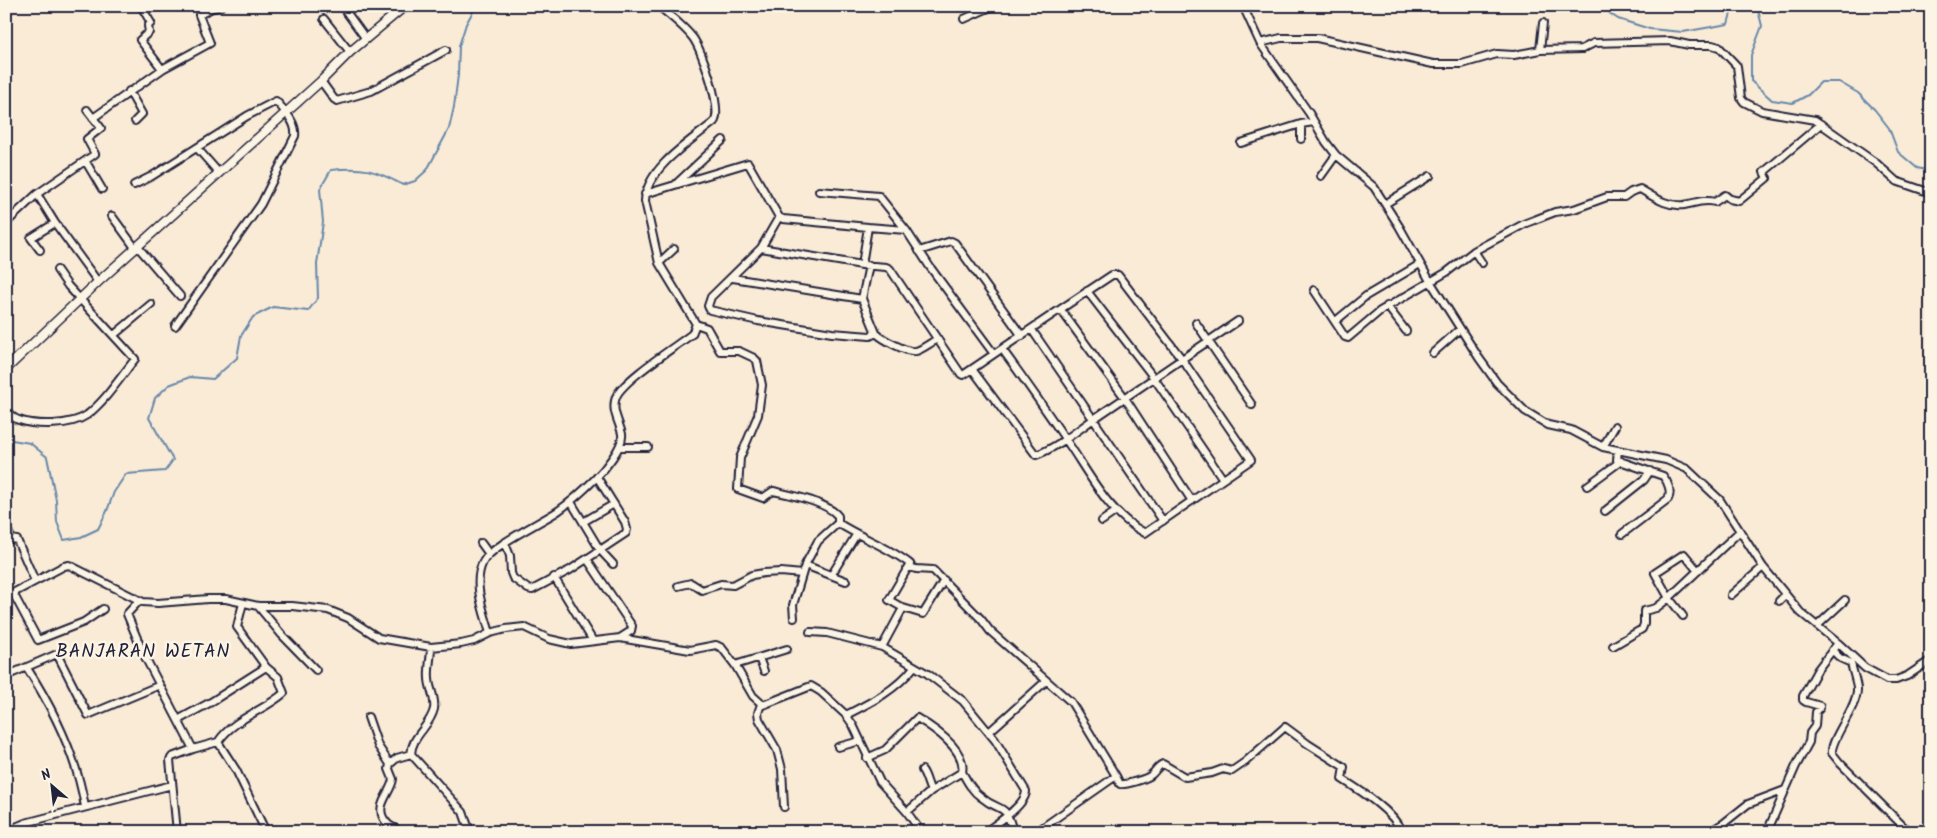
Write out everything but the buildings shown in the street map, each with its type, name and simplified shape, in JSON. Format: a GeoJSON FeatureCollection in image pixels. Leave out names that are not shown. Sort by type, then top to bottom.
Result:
{"type":"FeatureCollection","features":[{"type":"Feature","properties":{"kind":"street"},"geometry":{"type":"LineString","coordinates":[[141,6],[151,23],[148,27],[149,32],[140,40],[162,69]]}},
{"type":"Feature","properties":{"kind":"street"},"geometry":{"type":"LineString","coordinates":[[93,118],[162,69],[210,44],[199,15],[212,8],[221,6]]}},
{"type":"Feature","properties":{"kind":"street"},"geometry":{"type":"LineString","coordinates":[[342,6],[366,39]]}},
{"type":"Feature","properties":{"kind":"street"},"geometry":{"type":"LineString","coordinates":[[6,369],[98,282],[321,81],[350,52],[405,6]]}},
{"type":"Feature","properties":{"kind":"street"},"geometry":{"type":"LineString","coordinates":[[659,6],[692,36],[699,47],[717,111],[714,122],[660,167],[652,178],[645,194],[646,207],[659,264],[699,325],[707,328],[722,352],[738,351],[756,359],[762,385],[758,415],[740,458],[738,489],[763,498],[773,491],[803,499],[828,508],[837,514],[838,523]]}},
{"type":"Feature","properties":{"kind":"street"},"geometry":{"type":"LineString","coordinates":[[964,19],[994,6]]}},
{"type":"Feature","properties":{"kind":"street"},"geometry":{"type":"LineString","coordinates":[[1243,6],[1260,43],[1336,155],[1374,187],[1460,329],[1497,383],[1525,411],[1548,425],[1571,430],[1604,447],[1666,460],[1687,470],[1720,500],[1763,567],[1800,612],[1865,668],[1887,680],[1896,680],[1907,676],[1931,660]]}},
{"type":"Feature","properties":{"kind":"street"},"geometry":{"type":"LineString","coordinates":[[324,19],[350,52]]}},
{"type":"Feature","properties":{"kind":"street"},"geometry":{"type":"LineString","coordinates":[[1540,50],[1543,24]]}},
{"type":"Feature","properties":{"kind":"street"},"geometry":{"type":"LineString","coordinates":[[1260,43],[1281,38],[1317,38],[1433,64],[1462,64],[1488,56],[1514,55],[1540,50],[1582,49],[1594,42],[1670,41],[1689,45],[1712,45],[1719,47],[1737,66],[1741,98],[1744,102],[1762,111],[1810,118],[1878,165],[1898,182],[1931,193]]}},
{"type":"Feature","properties":{"kind":"street"},"geometry":{"type":"LineString","coordinates":[[321,81],[334,100],[337,101],[371,91],[446,50]]}},
{"type":"Feature","properties":{"kind":"street"},"geometry":{"type":"LineString","coordinates":[[129,91],[142,114],[135,120]]}},
{"type":"Feature","properties":{"kind":"street"},"geometry":{"type":"LineString","coordinates":[[134,185],[152,176],[247,116],[276,101],[286,112],[295,129],[295,136],[262,204],[175,326]]}},
{"type":"Feature","properties":{"kind":"street"},"geometry":{"type":"LineString","coordinates":[[6,223],[37,194],[95,154],[87,138],[101,128],[87,110]]}},
{"type":"Feature","properties":{"kind":"street"},"geometry":{"type":"LineString","coordinates":[[1241,143],[1301,124],[1314,122]]}},
{"type":"Feature","properties":{"kind":"street"},"geometry":{"type":"LineString","coordinates":[[1301,124],[1301,139]]}},
{"type":"Feature","properties":{"kind":"street"},"geometry":{"type":"LineString","coordinates":[[1314,290],[1346,338],[1387,306],[1447,272],[1474,252],[1532,221],[1555,212],[1574,209],[1607,197],[1624,197],[1640,189],[1655,199],[1671,204],[1682,205],[1707,200],[1715,202],[1725,195],[1739,202],[1767,178],[1764,172],[1821,124]]}},
{"type":"Feature","properties":{"kind":"street"},"geometry":{"type":"LineString","coordinates":[[675,185],[723,140]]}},
{"type":"Feature","properties":{"kind":"street"},"geometry":{"type":"LineString","coordinates":[[197,148],[219,173]]}},
{"type":"Feature","properties":{"kind":"street"},"geometry":{"type":"LineString","coordinates":[[1321,176],[1336,155]]}},
{"type":"Feature","properties":{"kind":"street"},"geometry":{"type":"LineString","coordinates":[[86,162],[102,189]]}},
{"type":"Feature","properties":{"kind":"street"},"geometry":{"type":"LineString","coordinates":[[645,194],[748,164],[780,217],[906,230]]}},
{"type":"Feature","properties":{"kind":"street"},"geometry":{"type":"LineString","coordinates":[[1385,204],[1430,176]]}},
{"type":"Feature","properties":{"kind":"street"},"geometry":{"type":"LineString","coordinates":[[819,191],[880,196],[994,354]]}},
{"type":"Feature","properties":{"kind":"street"},"geometry":{"type":"LineString","coordinates":[[37,194],[55,223],[98,282]]}},
{"type":"Feature","properties":{"kind":"street"},"geometry":{"type":"LineString","coordinates":[[112,216],[137,248],[180,296]]}},
{"type":"Feature","properties":{"kind":"street"},"geometry":{"type":"LineString","coordinates":[[780,217],[761,248],[733,278],[711,297],[708,306],[710,310],[758,321],[832,333],[870,336],[876,333]]}},
{"type":"Feature","properties":{"kind":"street"},"geometry":{"type":"LineString","coordinates":[[40,250],[31,238],[55,223]]}},
{"type":"Feature","properties":{"kind":"street"},"geometry":{"type":"LineString","coordinates":[[868,227],[862,299],[876,333],[880,338],[911,351],[917,351],[938,339]]}},
{"type":"Feature","properties":{"kind":"street"},"geometry":{"type":"LineString","coordinates":[[919,251],[951,242],[955,243],[1022,336]]}},
{"type":"Feature","properties":{"kind":"street"},"geometry":{"type":"LineString","coordinates":[[761,248],[886,267],[890,270],[963,375],[1112,274],[1118,275],[1182,359],[1251,460],[1145,533],[1127,522],[1116,512],[1002,349]]}},
{"type":"Feature","properties":{"kind":"street"},"geometry":{"type":"LineString","coordinates":[[659,264],[674,249]]}},
{"type":"Feature","properties":{"kind":"street"},"geometry":{"type":"LineString","coordinates":[[1474,252],[1482,263]]}},
{"type":"Feature","properties":{"kind":"street"},"geometry":{"type":"LineString","coordinates":[[1338,319],[1366,296],[1420,264]]}},
{"type":"Feature","properties":{"kind":"street"},"geometry":{"type":"LineString","coordinates":[[6,411],[18,420],[51,424],[79,419],[87,415],[105,397],[135,360],[68,286],[57,270]]}},
{"type":"Feature","properties":{"kind":"street"},"geometry":{"type":"LineString","coordinates":[[733,278],[862,299]]}},
{"type":"Feature","properties":{"kind":"street"},"geometry":{"type":"LineString","coordinates":[[1087,291],[1154,378],[1223,479]]}},
{"type":"Feature","properties":{"kind":"street"},"geometry":{"type":"LineString","coordinates":[[114,335],[151,304]]}},
{"type":"Feature","properties":{"kind":"street"},"geometry":{"type":"LineString","coordinates":[[1387,306],[1406,331]]}},
{"type":"Feature","properties":{"kind":"street"},"geometry":{"type":"LineString","coordinates":[[1061,310],[1125,398],[1192,501]]}},
{"type":"Feature","properties":{"kind":"street"},"geometry":{"type":"LineString","coordinates":[[972,369],[1034,454],[1041,453],[1238,321]]}},
{"type":"Feature","properties":{"kind":"street"},"geometry":{"type":"LineString","coordinates":[[1196,323],[1252,405]]}},
{"type":"Feature","properties":{"kind":"street"},"geometry":{"type":"LineString","coordinates":[[490,633],[481,600],[479,575],[482,564],[489,554],[570,502],[597,477],[620,447],[622,438],[615,417],[615,400],[623,387],[692,334],[699,325]]}},
{"type":"Feature","properties":{"kind":"street"},"geometry":{"type":"LineString","coordinates":[[1432,353],[1460,329]]}},
{"type":"Feature","properties":{"kind":"street"},"geometry":{"type":"LineString","coordinates":[[1032,330],[1163,521]]}},
{"type":"Feature","properties":{"kind":"street"},"geometry":{"type":"LineString","coordinates":[[1604,447],[1615,426]]}},
{"type":"Feature","properties":{"kind":"street"},"geometry":{"type":"LineString","coordinates":[[620,447],[648,447]]}},
{"type":"Feature","properties":{"kind":"street"},"geometry":{"type":"LineString","coordinates":[[1618,450],[1616,457],[1621,461],[1660,474],[1666,479],[1670,493],[1669,497],[1622,534]]}},
{"type":"Feature","properties":{"kind":"street"},"geometry":{"type":"LineString","coordinates":[[1586,486],[1621,461]]}},
{"type":"Feature","properties":{"kind":"street"},"geometry":{"type":"LineString","coordinates":[[1604,510],[1644,480],[1650,471]]}},
{"type":"Feature","properties":{"kind":"street"},"geometry":{"type":"LineString","coordinates":[[505,543],[510,556],[512,576],[528,590],[587,559],[627,531],[625,522],[597,477]]}},
{"type":"Feature","properties":{"kind":"street"},"geometry":{"type":"LineString","coordinates":[[570,502],[600,550],[613,564]]}},
{"type":"Feature","properties":{"kind":"street"},"geometry":{"type":"LineString","coordinates":[[583,522],[614,504]]}},
{"type":"Feature","properties":{"kind":"street"},"geometry":{"type":"LineString","coordinates":[[1102,521],[1116,512]]}},
{"type":"Feature","properties":{"kind":"street"},"geometry":{"type":"LineString","coordinates":[[838,523],[884,547],[909,563],[910,567],[932,570],[944,580],[990,631],[1073,704],[1122,785],[1134,780],[1144,779],[1163,764],[1185,777],[1212,773],[1223,769],[1232,770],[1245,762],[1285,727],[1344,767],[1342,779],[1367,795],[1395,821],[1402,832]]}},
{"type":"Feature","properties":{"kind":"street"},"geometry":{"type":"LineString","coordinates":[[794,618],[793,606],[805,564],[818,541],[838,523]]}},
{"type":"Feature","properties":{"kind":"street"},"geometry":{"type":"LineString","coordinates":[[6,525],[11,538],[17,540],[36,581]]}},
{"type":"Feature","properties":{"kind":"street"},"geometry":{"type":"LineString","coordinates":[[1613,646],[1642,629],[1644,611],[1656,608],[1669,598],[1740,530]]}},
{"type":"Feature","properties":{"kind":"street"},"geometry":{"type":"LineString","coordinates":[[832,574],[856,534]]}},
{"type":"Feature","properties":{"kind":"street"},"geometry":{"type":"LineString","coordinates":[[481,543],[489,554]]}},
{"type":"Feature","properties":{"kind":"street"},"geometry":{"type":"LineString","coordinates":[[1684,616],[1669,598],[1655,576],[1656,572],[1684,554],[1698,571]]}},
{"type":"Feature","properties":{"kind":"street"},"geometry":{"type":"LineString","coordinates":[[587,559],[632,626],[631,631],[620,638]]}},
{"type":"Feature","properties":{"kind":"street"},"geometry":{"type":"LineString","coordinates":[[805,564],[846,581]]}},
{"type":"Feature","properties":{"kind":"street"},"geometry":{"type":"LineString","coordinates":[[103,609],[84,622],[38,640],[10,594],[69,565],[139,601],[158,603],[208,598],[226,599],[258,606],[292,606],[328,610],[348,618],[379,638],[431,647],[461,644],[490,633],[524,627],[549,639],[564,643],[620,638],[690,650],[716,645],[722,648],[735,665],[742,683],[761,704],[769,704],[811,686],[821,692],[846,715],[853,725],[880,782],[907,812],[921,832]]}},
{"type":"Feature","properties":{"kind":"street"},"geometry":{"type":"LineString","coordinates":[[910,567],[889,600],[903,608],[922,614],[944,580]]}},
{"type":"Feature","properties":{"kind":"street"},"geometry":{"type":"LineString","coordinates":[[1731,595],[1763,567]]}},
{"type":"Feature","properties":{"kind":"street"},"geometry":{"type":"LineString","coordinates":[[678,586],[691,583],[702,590],[721,584],[733,585],[752,575],[764,573],[802,574]]}},
{"type":"Feature","properties":{"kind":"street"},"geometry":{"type":"LineString","coordinates":[[554,577],[593,641]]}},
{"type":"Feature","properties":{"kind":"street"},"geometry":{"type":"LineString","coordinates":[[1779,601],[1785,595]]}},
{"type":"Feature","properties":{"kind":"street"},"geometry":{"type":"LineString","coordinates":[[1817,626],[1845,600]]}},
{"type":"Feature","properties":{"kind":"street"},"geometry":{"type":"LineString","coordinates":[[139,601],[127,614],[144,655],[192,748]]}},
{"type":"Feature","properties":{"kind":"street"},"geometry":{"type":"LineString","coordinates":[[177,832],[170,758],[192,748],[218,742],[225,732],[284,693],[278,677],[266,667],[237,627],[243,603]]}},
{"type":"Feature","properties":{"kind":"street"},"geometry":{"type":"LineString","coordinates":[[258,606],[282,635],[316,670]]}},
{"type":"Feature","properties":{"kind":"street"},"geometry":{"type":"LineString","coordinates":[[882,648],[903,608]]}},
{"type":"Feature","properties":{"kind":"street"},"geometry":{"type":"LineString","coordinates":[[810,632],[828,633],[882,648],[928,674],[963,702],[989,732],[1026,792],[1025,796],[1009,815],[985,832]]}},
{"type":"Feature","properties":{"kind":"street"},"geometry":{"type":"LineString","coordinates":[[1766,832],[1806,749],[1810,733],[1815,726],[1816,712],[1820,708],[1818,705],[1803,700],[1803,696],[1818,669],[1838,643]]}},
{"type":"Feature","properties":{"kind":"street"},"geometry":{"type":"LineString","coordinates":[[411,754],[413,742],[426,725],[434,710],[434,693],[429,681],[431,647]]}},
{"type":"Feature","properties":{"kind":"street"},"geometry":{"type":"LineString","coordinates":[[735,665],[788,648]]}},
{"type":"Feature","properties":{"kind":"street"},"geometry":{"type":"LineString","coordinates":[[1832,650],[1840,658],[1850,663],[1858,690],[1846,720],[1833,744],[1832,753],[1909,832]]}},
{"type":"Feature","properties":{"kind":"street"},"geometry":{"type":"LineString","coordinates":[[6,676],[57,654],[88,715],[160,685]]}},
{"type":"Feature","properties":{"kind":"street"},"geometry":{"type":"LineString","coordinates":[[759,658],[764,671]]}},
{"type":"Feature","properties":{"kind":"street"},"geometry":{"type":"LineString","coordinates":[[178,720],[266,667]]}},
{"type":"Feature","properties":{"kind":"street"},"geometry":{"type":"LineString","coordinates":[[846,715],[874,702],[896,687],[914,667]]}},
{"type":"Feature","properties":{"kind":"street"},"geometry":{"type":"LineString","coordinates":[[27,668],[42,695],[76,768],[85,807]]}},
{"type":"Feature","properties":{"kind":"street"},"geometry":{"type":"LineString","coordinates":[[989,732],[1046,681]]}},
{"type":"Feature","properties":{"kind":"street"},"geometry":{"type":"LineString","coordinates":[[761,704],[758,713],[759,719],[777,750],[782,769],[784,807]]}},
{"type":"Feature","properties":{"kind":"street"},"geometry":{"type":"LineString","coordinates":[[368,717],[378,746],[390,764],[389,769],[393,781],[382,802],[382,814],[388,824],[400,832]]}},
{"type":"Feature","properties":{"kind":"street"},"geometry":{"type":"LineString","coordinates":[[868,758],[885,750],[916,718],[933,727],[949,742],[959,757],[963,767],[962,772],[980,797],[989,803],[1000,806],[1009,815],[1014,832]]}},
{"type":"Feature","properties":{"kind":"street"},"geometry":{"type":"LineString","coordinates":[[838,747],[860,741]]}},
{"type":"Feature","properties":{"kind":"street"},"geometry":{"type":"LineString","coordinates":[[218,742],[236,770],[266,832]]}},
{"type":"Feature","properties":{"kind":"street"},"geometry":{"type":"LineString","coordinates":[[390,764],[397,758],[411,754]]}},
{"type":"Feature","properties":{"kind":"street"},"geometry":{"type":"LineString","coordinates":[[411,754],[463,812],[470,832]]}},
{"type":"Feature","properties":{"kind":"street"},"geometry":{"type":"LineString","coordinates":[[922,770],[926,775],[927,785],[932,792]]}},
{"type":"Feature","properties":{"kind":"street"},"geometry":{"type":"LineString","coordinates":[[907,812],[962,772]]}},
{"type":"Feature","properties":{"kind":"street"},"geometry":{"type":"LineString","coordinates":[[1036,832],[1116,776]]}},
{"type":"Feature","properties":{"kind":"street"},"geometry":{"type":"LineString","coordinates":[[6,832],[25,823],[172,785]]}},
{"type":"Feature","properties":{"kind":"street"},"geometry":{"type":"LineString","coordinates":[[1709,832],[1748,804],[1785,790]]}},
{"type":"Feature","properties":{"kind":"waterway"},"geometry":{"type":"LineString","coordinates":[[6,439],[30,443],[47,457],[56,500],[57,522],[64,540],[81,537],[98,529],[114,492],[126,474],[165,471],[173,460],[149,418],[155,398],[169,385],[190,377],[213,379],[237,358],[241,336],[253,317],[273,307],[308,311],[318,298],[317,264],[323,222],[320,189],[331,170],[368,170],[403,185],[415,181],[427,170],[449,129],[458,75],[459,46],[466,24],[476,6]]}},
{"type":"Feature","properties":{"kind":"waterway"},"geometry":{"type":"LineString","coordinates":[[1599,6],[1618,19],[1650,29],[1683,32],[1728,24],[1733,6]]}},
{"type":"Feature","properties":{"kind":"waterway"},"geometry":{"type":"LineString","coordinates":[[1757,6],[1762,26],[1751,55],[1751,81],[1772,100],[1793,103],[1808,95],[1821,82],[1839,82],[1858,93],[1875,110],[1889,128],[1898,152],[1917,168],[1931,171]]}},
{"type":"Feature","properties":{"kind":"district","name":"BANJARAN WETAN"},"geometry":{"type":"Point","coordinates":[143,650]}}]}
